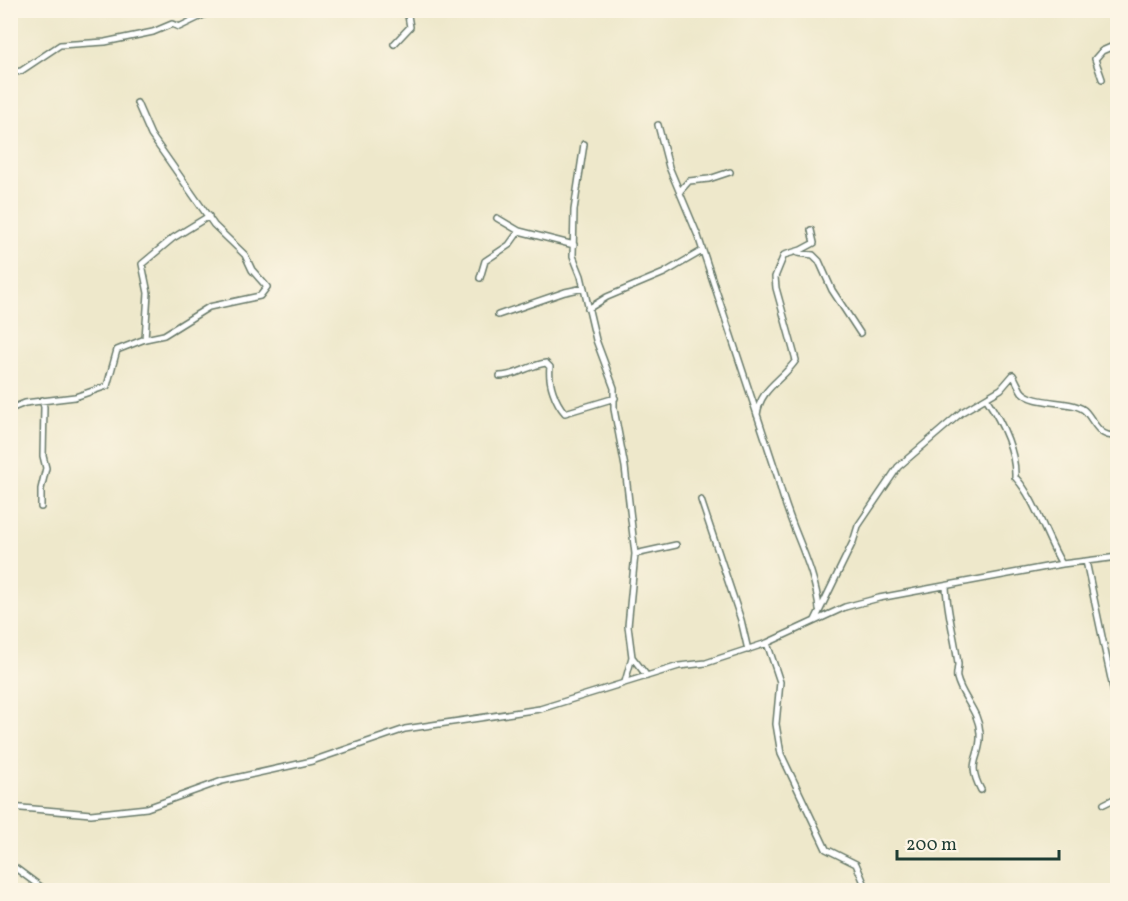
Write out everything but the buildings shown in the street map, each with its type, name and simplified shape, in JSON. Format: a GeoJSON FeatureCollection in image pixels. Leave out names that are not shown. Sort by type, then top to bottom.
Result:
{"type":"FeatureCollection","features":[{"type":"Feature","properties":{"kind":"street"},"geometry":{"type":"LineString","coordinates":[[10,73],[21,71],[60,45],[105,42],[153,32],[172,24],[179,27],[214,10]]}},
{"type":"Feature","properties":{"kind":"street"},"geometry":{"type":"LineString","coordinates":[[394,44],[410,27],[407,10]]}},
{"type":"Feature","properties":{"kind":"street"},"geometry":{"type":"LineString","coordinates":[[1102,79],[1095,59],[1102,51],[1118,44]]}},
{"type":"Feature","properties":{"kind":"street"},"geometry":{"type":"LineString","coordinates":[[10,409],[42,400],[75,398],[107,386],[107,376],[117,350],[145,339],[164,336],[209,307],[260,296],[267,287],[252,270],[245,255],[223,235],[151,135],[137,103]]}},
{"type":"Feature","properties":{"kind":"street"},"geometry":{"type":"LineString","coordinates":[[658,125],[669,167],[702,251],[778,478],[782,499],[813,578],[819,609]]}},
{"type":"Feature","properties":{"kind":"street"},"geometry":{"type":"LineString","coordinates":[[584,144],[574,210],[573,256],[614,388],[635,554],[628,626],[632,657],[625,682]]}},
{"type":"Feature","properties":{"kind":"street"},"geometry":{"type":"LineString","coordinates":[[680,191],[689,181],[709,179],[730,172]]}},
{"type":"Feature","properties":{"kind":"street"},"geometry":{"type":"LineString","coordinates":[[145,339],[148,293],[142,264],[173,238],[209,216]]}},
{"type":"Feature","properties":{"kind":"street"},"geometry":{"type":"LineString","coordinates":[[497,218],[519,231],[574,246]]}},
{"type":"Feature","properties":{"kind":"street"},"geometry":{"type":"LineString","coordinates":[[757,417],[758,406],[767,388],[788,373],[796,360],[775,278],[782,258],[814,243],[811,230]]}},
{"type":"Feature","properties":{"kind":"street"},"geometry":{"type":"LineString","coordinates":[[480,278],[485,261],[503,251],[519,231]]}},
{"type":"Feature","properties":{"kind":"street"},"geometry":{"type":"LineString","coordinates":[[588,309],[607,297],[664,273],[702,251]]}},
{"type":"Feature","properties":{"kind":"street"},"geometry":{"type":"LineString","coordinates":[[794,253],[813,255],[819,261],[832,290],[860,333]]}},
{"type":"Feature","properties":{"kind":"street"},"geometry":{"type":"LineString","coordinates":[[498,315],[565,292],[584,288]]}},
{"type":"Feature","properties":{"kind":"street"},"geometry":{"type":"LineString","coordinates":[[500,376],[511,376],[526,367],[546,363],[550,367],[549,376],[555,394],[565,413],[615,398]]}},
{"type":"Feature","properties":{"kind":"street"},"geometry":{"type":"LineString","coordinates":[[815,620],[853,542],[858,526],[898,467],[962,412],[1001,389],[1013,375],[1022,392],[1030,397],[1077,406],[1085,411],[1100,431],[1106,435],[1118,436]]}},
{"type":"Feature","properties":{"kind":"street"},"geometry":{"type":"LineString","coordinates":[[986,398],[1015,459],[1015,477],[1024,486],[1045,535],[1062,564]]}},
{"type":"Feature","properties":{"kind":"street"},"geometry":{"type":"LineString","coordinates":[[41,507],[41,489],[46,468],[43,456],[44,407],[42,400]]}},
{"type":"Feature","properties":{"kind":"street"},"geometry":{"type":"LineString","coordinates":[[701,500],[741,620],[748,650]]}},
{"type":"Feature","properties":{"kind":"street"},"geometry":{"type":"LineString","coordinates":[[635,554],[676,545]]}},
{"type":"Feature","properties":{"kind":"street"},"geometry":{"type":"LineString","coordinates":[[10,807],[91,814],[126,812],[183,797],[222,781],[312,761],[405,729],[540,709],[646,676],[748,650],[815,620],[879,598],[1062,564],[1118,557]]}},
{"type":"Feature","properties":{"kind":"street"},"geometry":{"type":"LineString","coordinates":[[1086,561],[1118,712]]}},
{"type":"Feature","properties":{"kind":"street"},"geometry":{"type":"LineString","coordinates":[[946,586],[947,605],[958,664],[957,677],[979,721],[981,736],[973,761],[974,777],[981,790]]}},
{"type":"Feature","properties":{"kind":"street"},"geometry":{"type":"LineString","coordinates":[[767,643],[780,682],[776,724],[781,754],[789,766],[792,780],[821,842],[826,849],[856,864],[867,891]]}},
{"type":"Feature","properties":{"kind":"street"},"geometry":{"type":"LineString","coordinates":[[632,657],[646,676]]}},
{"type":"Feature","properties":{"kind":"street"},"geometry":{"type":"LineString","coordinates":[[1104,804],[1118,797]]}},
{"type":"Feature","properties":{"kind":"street"},"geometry":{"type":"LineString","coordinates":[[10,864],[45,891]]}}]}
